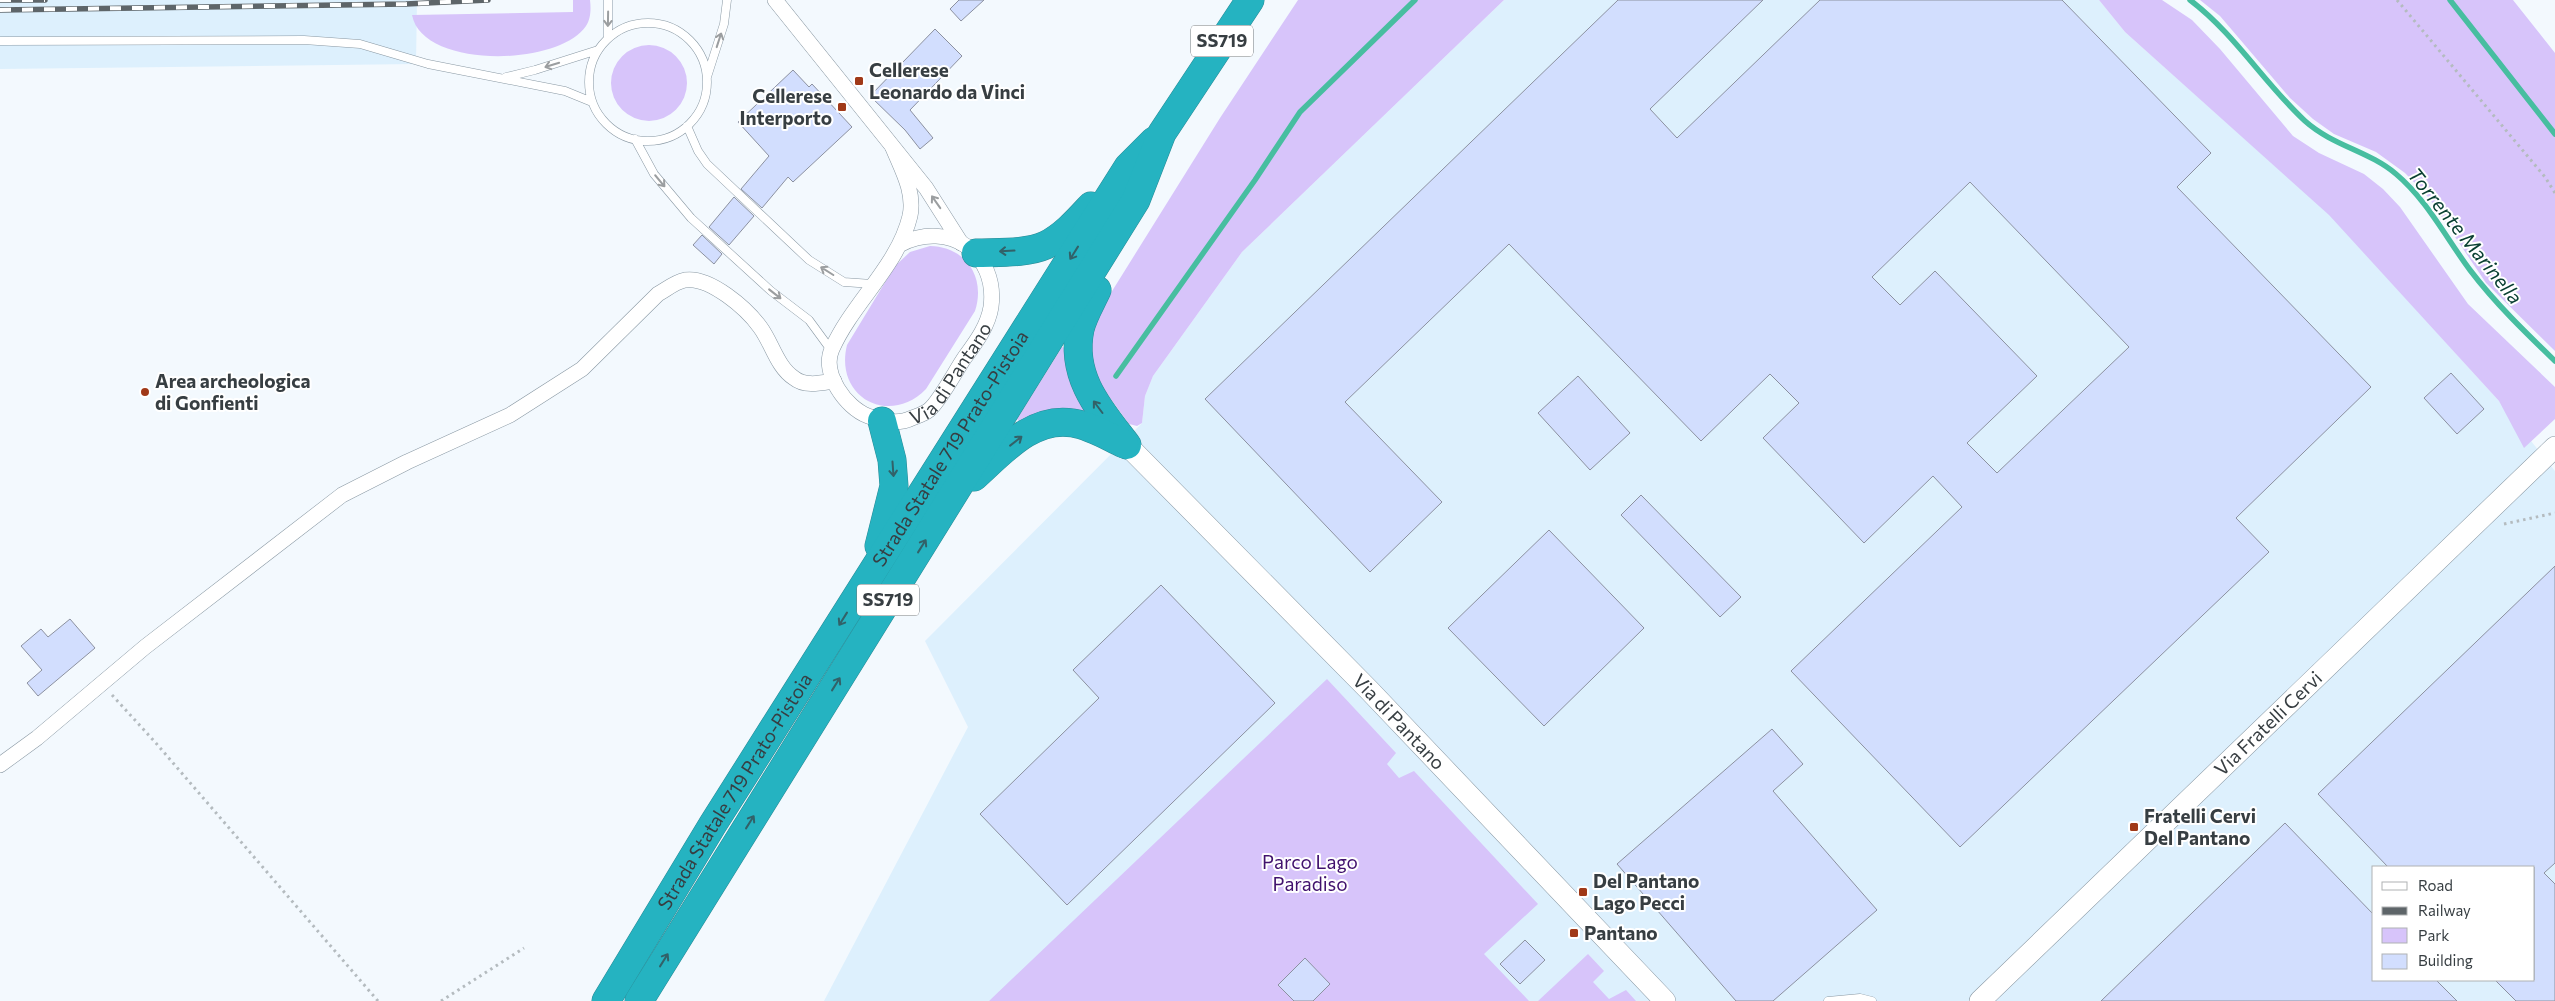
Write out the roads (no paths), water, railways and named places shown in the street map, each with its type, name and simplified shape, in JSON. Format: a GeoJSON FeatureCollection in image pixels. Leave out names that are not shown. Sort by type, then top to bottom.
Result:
{"type":"FeatureCollection","features":[{"type":"Feature","properties":{"kind":"highway"},"geometry":{"type":"LineString","coordinates":[[1194,83],[1230,0]]}},
{"type":"Feature","properties":{"kind":"highway","name":"Strada Statale 719 Prato-Pistoia"},"geometry":{"type":"LineString","coordinates":[[639,1001],[1136,200],[1162,133],[1250,0]]}},
{"type":"Feature","properties":{"kind":"highway"},"geometry":{"type":"LineString","coordinates":[[1194,83],[1269,0]]}},
{"type":"Feature","properties":{"kind":"highway","name":"Strada Statale 719 Prato-Pistoia"},"geometry":{"type":"LineString","coordinates":[[606,1001],[713,824],[1128,167],[1162,133]]}},
{"type":"Feature","properties":{"kind":"highway"},"geometry":{"type":"LineString","coordinates":[[969,248],[1023,250],[1046,245],[1068,229],[1128,167]]}},
{"type":"Feature","properties":{"kind":"highway"},"geometry":{"type":"LineString","coordinates":[[1128,446],[1091,398],[1083,381],[1078,347],[1080,328],[1136,200]]}},
{"type":"Feature","properties":{"kind":"highway"},"geometry":{"type":"LineString","coordinates":[[869,578],[888,517],[894,486],[892,460],[882,421]]}},
{"type":"Feature","properties":{"kind":"highway"},"geometry":{"type":"LineString","coordinates":[[952,496],[1028,432],[1048,423],[1072,423],[1087,427],[1128,446]]}},
{"type":"Feature","properties":{"kind":"street","name":"Via di Pantano"},"geometry":{"type":"LineString","coordinates":[[775,0],[926,188],[989,274],[992,288],[991,308],[979,337],[929,410],[906,421],[882,421],[865,415],[840,393],[831,372],[831,350],[872,284],[901,244],[910,214],[911,193],[893,148]]}},
{"type":"Feature","properties":{"kind":"street"},"geometry":{"type":"LineString","coordinates":[[901,244],[916,236],[930,234],[969,248]]}},
{"type":"Feature","properties":{"kind":"street"},"geometry":{"type":"LineString","coordinates":[[0,765],[37,738],[101,684],[342,495],[510,414],[582,369],[658,294],[671,286],[685,280],[699,280],[712,286],[742,308],[760,327],[787,372],[794,379],[802,383],[834,381]]}},
{"type":"Feature","properties":{"kind":"street","name":"Via di Pantano"},"geometry":{"type":"LineString","coordinates":[[1128,446],[1369,690],[1665,1001]]}},
{"type":"Feature","properties":{"kind":"street","name":"Via Fratelli Cervi"},"geometry":{"type":"LineString","coordinates":[[1980,1001],[2555,446]]}},
{"type":"Feature","properties":{"kind":"lane"},"geometry":{"type":"LineString","coordinates":[[608,0],[608,38]]}},
{"type":"Feature","properties":{"kind":"lane"},"geometry":{"type":"LineString","coordinates":[[706,79],[702,57],[680,32],[660,24],[638,24],[617,32],[608,38],[598,50],[590,75],[592,102],[597,112],[613,130],[635,139],[662,139],[687,126],[702,104],[706,79],[724,24],[727,0]]}},
{"type":"Feature","properties":{"kind":"lane"},"geometry":{"type":"LineString","coordinates":[[0,41],[294,40],[360,44],[428,64],[565,91],[592,102]]}},
{"type":"Feature","properties":{"kind":"lane"},"geometry":{"type":"LineString","coordinates":[[502,78],[535,70],[598,50]]}},
{"type":"Feature","properties":{"kind":"lane"},"geometry":{"type":"LineString","coordinates":[[687,126],[698,151],[707,164],[809,260],[844,282],[872,284]]}},
{"type":"Feature","properties":{"kind":"lane"},"geometry":{"type":"LineString","coordinates":[[635,139],[654,174],[691,218],[771,291],[809,320],[831,350]]}},
{"type":"Feature","properties":{"kind":"lane"},"geometry":{"type":"LineString","coordinates":[[1828,1001],[1860,998],[1872,1001]]}},
{"type":"Feature","properties":{"kind":"waterway"},"geometry":{"type":"LineString","coordinates":[[1116,376],[1255,180],[1300,112],[1415,0]]}},
{"type":"Feature","properties":{"kind":"waterway","name":"Torrente Marinella"},"geometry":{"type":"LineString","coordinates":[[2190,0],[2221,28],[2305,121],[2327,137],[2385,166],[2407,184],[2427,207],[2461,258],[2490,294],[2555,361]]}},
{"type":"Feature","properties":{"kind":"waterway"},"geometry":{"type":"LineString","coordinates":[[2450,0],[2555,134]]}},
{"type":"Feature","properties":{"kind":"railway"},"geometry":{"type":"LineString","coordinates":[[0,0],[45,0]]}},
{"type":"Feature","properties":{"kind":"railway"},"geometry":{"type":"LineString","coordinates":[[0,10],[406,4],[488,0]]}},
{"type":"Feature","properties":{"kind":"place","name":"Cellerese Leonardo da Vinci"},"geometry":{"type":"Point","coordinates":[859,81]}},
{"type":"Feature","properties":{"kind":"place","name":"Cellerese Interporto"},"geometry":{"type":"Point","coordinates":[842,107]}},
{"type":"Feature","properties":{"kind":"place","name":"Area archeologica di Gonfienti"},"geometry":{"type":"Point","coordinates":[145,392]}},
{"type":"Feature","properties":{"kind":"place","name":"Fratelli Cervi Del Pantano"},"geometry":{"type":"Point","coordinates":[2134,827]}},
{"type":"Feature","properties":{"kind":"place","name":"Del Pantano Lago Pecci"},"geometry":{"type":"Point","coordinates":[1583,892]}},
{"type":"Feature","properties":{"kind":"place","name":"Pantano"},"geometry":{"type":"Point","coordinates":[1574,933]}},
{"type":"Feature","properties":{"kind":"park label","name":"Parco Lago Paradiso"},"geometry":{"type":"Point","coordinates":[1310,873]}}]}
